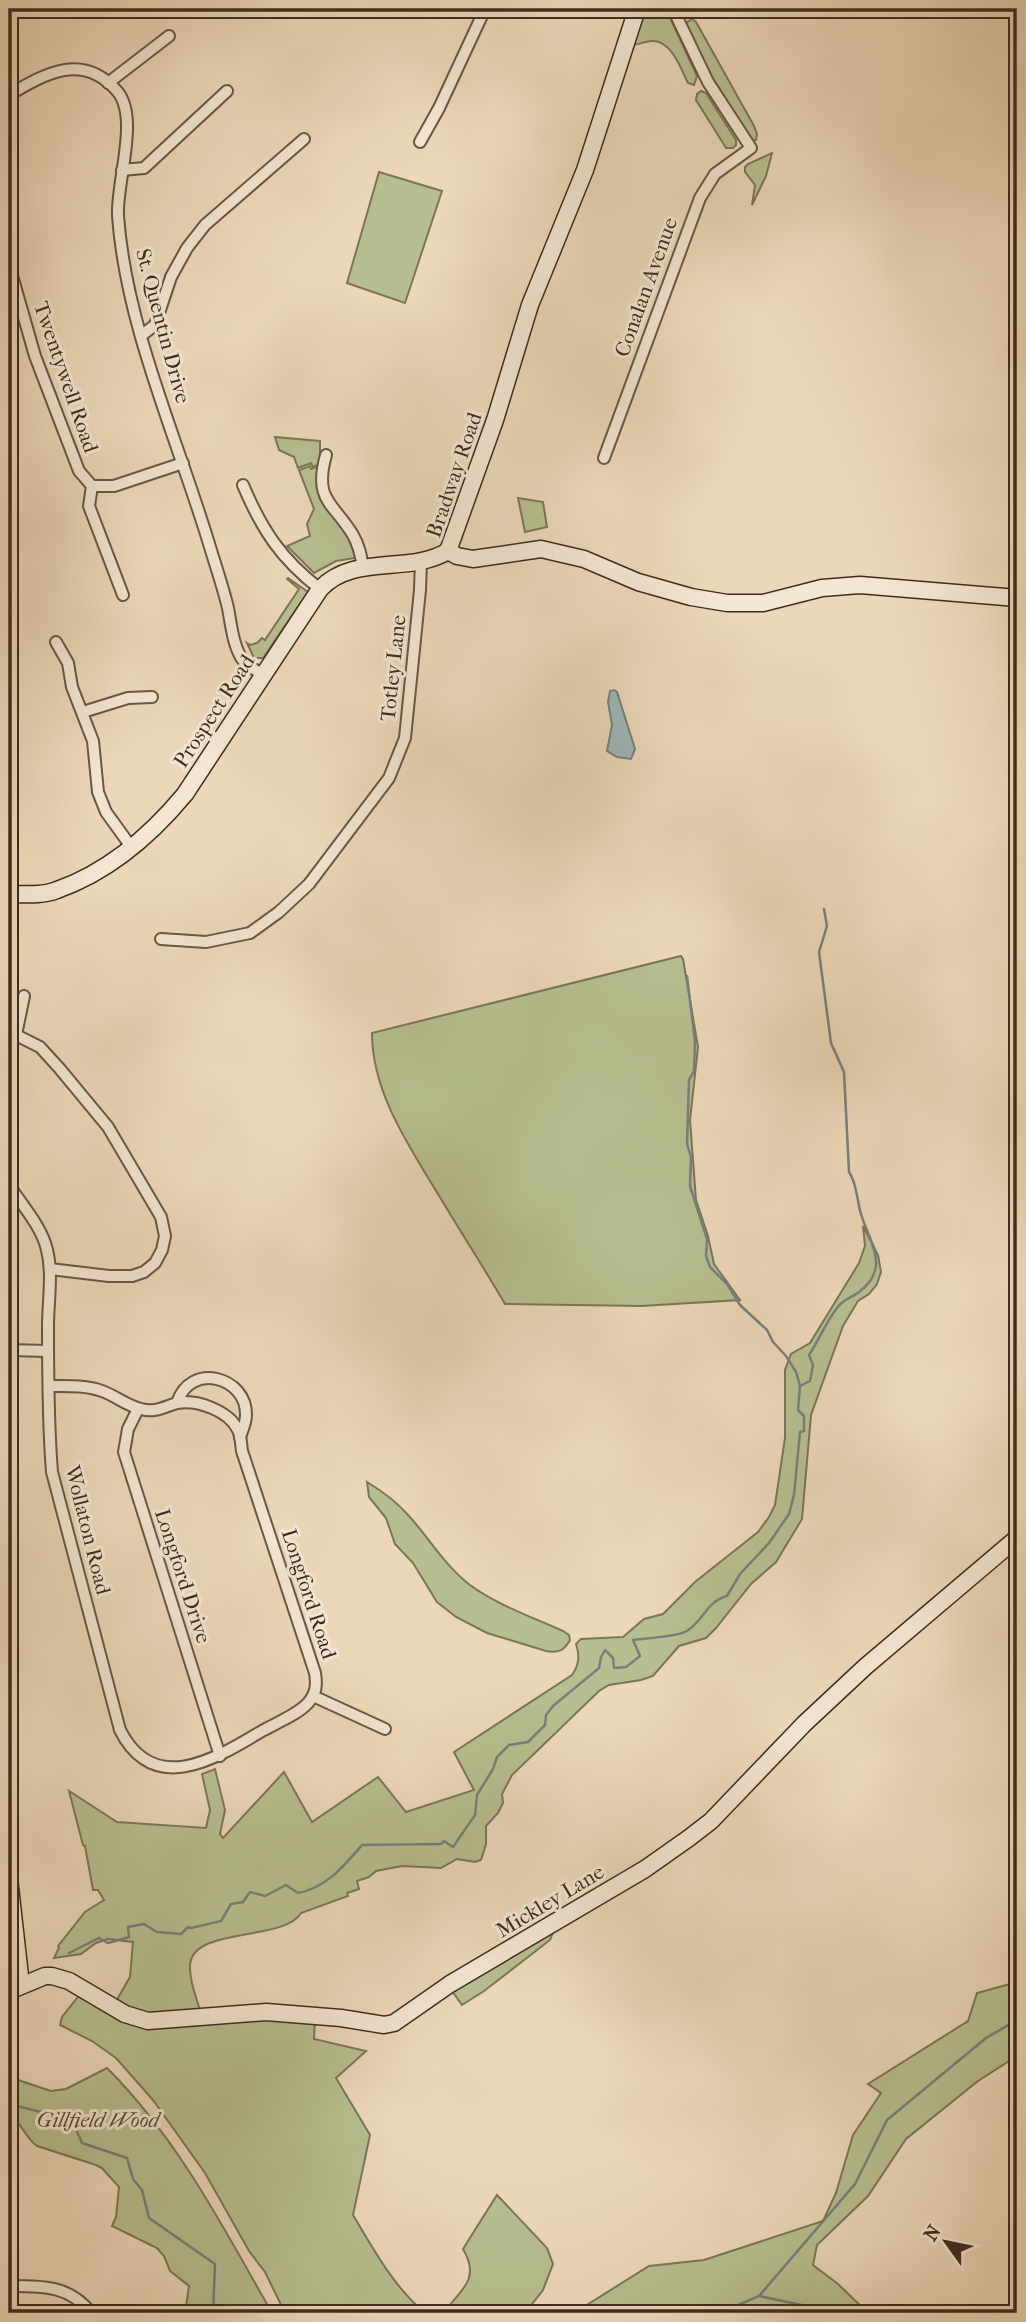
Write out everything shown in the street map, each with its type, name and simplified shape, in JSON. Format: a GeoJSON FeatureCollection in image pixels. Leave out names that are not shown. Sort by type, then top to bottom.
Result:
{"type":"FeatureCollection","features":[{"type":"Feature","properties":{"kind":"street"},"geometry":{"type":"LineString","coordinates":[[420,142],[485,9]]}},
{"type":"Feature","properties":{"kind":"street","name":"Bradway Road"},"geometry":{"type":"LineString","coordinates":[[637,9],[585,170],[530,304],[502,401],[448,551],[473,559],[541,548],[584,559],[638,582],[691,597],[727,603],[763,603],[849,585],[1017,598]]}},
{"type":"Feature","properties":{"kind":"street","name":"Conalan Avenue"},"geometry":{"type":"LineString","coordinates":[[604,458],[699,198],[715,174],[751,148],[708,82],[673,9]]}},
{"type":"Feature","properties":{"kind":"street"},"geometry":{"type":"LineString","coordinates":[[9,95],[48,74],[72,67],[94,74],[108,83],[169,36]]}},
{"type":"Feature","properties":{"kind":"street","name":"St. Quentin Drive"},"geometry":{"type":"LineString","coordinates":[[108,83],[119,93],[125,106],[127,122],[118,188],[120,241],[133,306],[223,590],[241,657],[263,675]]}},
{"type":"Feature","properties":{"kind":"street"},"geometry":{"type":"LineString","coordinates":[[122,170],[144,169],[227,91]]}},
{"type":"Feature","properties":{"kind":"street"},"geometry":{"type":"LineString","coordinates":[[142,335],[155,325],[171,277],[187,248],[205,225],[304,139]]}},
{"type":"Feature","properties":{"kind":"street","name":"Twentywell Road"},"geometry":{"type":"LineString","coordinates":[[9,265],[35,356],[79,471],[92,486]]}},
{"type":"Feature","properties":{"kind":"street"},"geometry":{"type":"LineString","coordinates":[[326,455],[322,471],[327,501],[355,537],[363,567]]}},
{"type":"Feature","properties":{"kind":"street"},"geometry":{"type":"LineString","coordinates":[[123,595],[89,506],[92,486],[114,486],[183,463]]}},
{"type":"Feature","properties":{"kind":"street"},"geometry":{"type":"LineString","coordinates":[[243,485],[257,518],[271,540],[295,568],[320,589]]}},
{"type":"Feature","properties":{"kind":"street","name":"Prospect Road"},"geometry":{"type":"LineString","coordinates":[[9,894],[55,891],[97,871],[132,848],[171,811],[185,794],[320,589],[338,575],[363,567],[432,558],[448,551]]}},
{"type":"Feature","properties":{"kind":"street","name":"Totley Lane"},"geometry":{"type":"LineString","coordinates":[[166,942],[206,942],[250,933],[279,912],[309,884],[389,778],[405,738],[419,606],[421,560]]}},
{"type":"Feature","properties":{"kind":"street"},"geometry":{"type":"LineString","coordinates":[[56,642],[68,663],[72,687],[93,741],[97,792],[106,812],[132,848]]}},
{"type":"Feature","properties":{"kind":"street"},"geometry":{"type":"LineString","coordinates":[[83,712],[128,698],[152,697]]}},
{"type":"Feature","properties":{"kind":"street"},"geometry":{"type":"LineString","coordinates":[[24,996],[12,1036],[40,1047],[108,1127],[162,1217],[165,1236],[155,1263],[144,1272],[132,1276],[50,1269]]}},
{"type":"Feature","properties":{"kind":"street","name":"Wollaton Road"},"geometry":{"type":"LineString","coordinates":[[9,1185],[41,1234],[47,1249],[50,1269],[48,1352],[52,1472],[120,1730],[137,1755],[156,1766],[202,1764],[220,1756]]}},
{"type":"Feature","properties":{"kind":"street"},"geometry":{"type":"LineString","coordinates":[[9,1350],[48,1352]]}},
{"type":"Feature","properties":{"kind":"street","name":"Longford Road"},"geometry":{"type":"LineString","coordinates":[[177,1404],[180,1393],[187,1385],[206,1377],[222,1381],[242,1398],[245,1407],[246,1415],[240,1437]]}},
{"type":"Feature","properties":{"kind":"street"},"geometry":{"type":"LineString","coordinates":[[49,1386],[101,1390],[138,1409]]}},
{"type":"Feature","properties":{"kind":"street","name":"Longford Road"},"geometry":{"type":"LineString","coordinates":[[138,1409],[157,1411],[190,1402],[223,1414],[232,1422],[240,1437],[242,1451],[315,1673],[317,1682],[313,1696]]}},
{"type":"Feature","properties":{"kind":"street","name":"Longford Drive"},"geometry":{"type":"LineString","coordinates":[[138,1409],[126,1437],[124,1452],[220,1756]]}},
{"type":"Feature","properties":{"kind":"street","name":"Mickley Lane"},"geometry":{"type":"LineString","coordinates":[[15,1988],[45,1976],[60,1978],[125,2014],[148,2021],[266,2012],[341,2018],[384,2025],[401,2020],[450,1984],[645,1869],[711,1821],[804,1724],[865,1667],[1017,1538]]}},
{"type":"Feature","properties":{"kind":"street"},"geometry":{"type":"LineString","coordinates":[[220,1756],[304,1706],[313,1696],[385,1728]]}},
{"type":"Feature","properties":{"kind":"street"},"geometry":{"type":"LineString","coordinates":[[9,1882],[15,1988]]}},
{"type":"Feature","properties":{"kind":"street"},"geometry":{"type":"LineString","coordinates":[[9,2224],[10,2313]]}},
{"type":"Feature","properties":{"kind":"street"},"geometry":{"type":"LineString","coordinates":[[9,2286],[53,2288],[74,2296],[91,2313]]}},
{"type":"Feature","properties":{"kind":"green space"},"geometry":{"type":"Polygon","coordinates":[[[644,9],[666,9],[697,76],[694,85],[688,83],[675,57],[666,46],[651,41],[632,45],[644,9]]]}},
{"type":"Feature","properties":{"kind":"green space"},"geometry":{"type":"Polygon","coordinates":[[[692,19],[754,126],[756,140],[751,140],[712,77],[685,26],[692,19]]]}},
{"type":"Feature","properties":{"kind":"green space"},"geometry":{"type":"Polygon","coordinates":[[[701,91],[706,93],[736,140],[733,148],[726,148],[696,100],[701,91]]]}},
{"type":"Feature","properties":{"kind":"green space"},"geometry":{"type":"Polygon","coordinates":[[[772,153],[766,176],[752,205],[755,185],[745,172],[745,167],[772,153]]]}},
{"type":"Feature","properties":{"kind":"green space"},"geometry":{"type":"Polygon","coordinates":[[[379,172],[442,191],[405,303],[347,283],[379,172]]]}},
{"type":"Feature","properties":{"kind":"green space"},"geometry":{"type":"Polygon","coordinates":[[[275,437],[320,441],[320,464],[313,467],[311,463],[298,468],[294,457],[279,450],[275,437]]]}},
{"type":"Feature","properties":{"kind":"green space"},"geometry":{"type":"Polygon","coordinates":[[[310,466],[311,469],[319,466],[319,497],[348,537],[355,555],[355,558],[336,561],[314,573],[287,546],[310,536],[307,524],[314,509],[299,470],[310,466]]]}},
{"type":"Feature","properties":{"kind":"green space"},"geometry":{"type":"Polygon","coordinates":[[[518,498],[543,502],[547,527],[525,532],[518,498]]]}},
{"type":"Feature","properties":{"kind":"green space"},"geometry":{"type":"Polygon","coordinates":[[[288,578],[308,592],[263,658],[254,658],[247,643],[257,643],[262,638],[265,640],[299,589],[288,578]]]}},
{"type":"Feature","properties":{"kind":"green space"},"geometry":{"type":"Polygon","coordinates":[[[681,956],[698,1047],[690,1120],[696,1200],[714,1264],[740,1300],[641,1306],[505,1304],[395,1120],[379,1078],[372,1033],[681,956]]]}},
{"type":"Feature","properties":{"kind":"green space"},"geometry":{"type":"Polygon","coordinates":[[[863,1226],[878,1255],[881,1272],[877,1284],[869,1294],[858,1301],[843,1326],[811,1415],[802,1519],[776,1562],[751,1584],[706,1638],[679,1646],[653,1676],[609,1685],[599,1691],[512,1775],[502,1794],[503,1803],[498,1813],[486,1826],[486,1844],[481,1860],[475,1862],[457,1859],[441,1868],[402,1866],[376,1871],[357,1881],[359,1889],[347,1893],[348,1896],[301,1913],[291,1922],[277,1928],[221,1939],[205,1945],[194,1953],[190,1966],[201,2014],[153,2017],[115,2003],[130,1977],[133,1942],[108,1939],[96,1943],[81,1954],[54,1958],[58,1946],[85,1912],[104,1900],[98,1890],[93,1890],[85,1846],[69,1791],[117,1822],[206,1828],[210,1810],[202,1774],[215,1769],[225,1810],[220,1834],[223,1838],[284,1772],[312,1822],[378,1777],[406,1812],[474,1790],[454,1752],[572,1675],[578,1660],[576,1644],[581,1639],[623,1637],[644,1619],[663,1614],[695,1582],[758,1532],[769,1517],[775,1505],[785,1438],[785,1370],[791,1354],[810,1343],[859,1263],[865,1246],[863,1226]]]}},
{"type":"Feature","properties":{"kind":"green space"},"geometry":{"type":"Polygon","coordinates":[[[367,1482],[404,1511],[461,1578],[503,1605],[563,1631],[569,1635],[570,1640],[565,1647],[557,1651],[546,1651],[487,1633],[456,1617],[437,1602],[413,1563],[395,1544],[386,1518],[369,1497],[367,1482]]]}},
{"type":"Feature","properties":{"kind":"green space"},"geometry":{"type":"Polygon","coordinates":[[[554,1930],[550,1940],[462,2005],[452,1991],[554,1930]]]}},
{"type":"Feature","properties":{"kind":"green space"},"geometry":{"type":"Polygon","coordinates":[[[1017,1982],[1017,2056],[978,2081],[906,2139],[868,2196],[817,2245],[813,2265],[838,2284],[868,2313],[574,2313],[649,2266],[704,2260],[823,2221],[836,2193],[853,2135],[881,2093],[868,2084],[968,2021],[977,1993],[1017,1982]]]}},
{"type":"Feature","properties":{"kind":"green space"},"geometry":{"type":"Polygon","coordinates":[[[81,1993],[122,2019],[257,2017],[315,2020],[314,2039],[366,2051],[336,2078],[370,2135],[353,2215],[394,2279],[425,2313],[285,2313],[265,2272],[249,2251],[205,2173],[153,2100],[116,2058],[92,2041],[60,2025],[62,2017],[81,1993]]]}},
{"type":"Feature","properties":{"kind":"green space","name":"Gillfield Wood"},"geometry":{"type":"Polygon","coordinates":[[[107,2068],[156,2124],[198,2185],[272,2313],[185,2313],[189,2286],[170,2271],[164,2256],[157,2248],[112,2226],[116,2217],[119,2187],[96,2165],[37,2146],[9,2116],[9,2077],[51,2091],[66,2089],[107,2068]]]}},
{"type":"Feature","properties":{"kind":"green space"},"geometry":{"type":"Polygon","coordinates":[[[497,2195],[547,2248],[553,2264],[543,2290],[525,2313],[443,2313],[466,2284],[470,2268],[463,2249],[497,2195]]]}},
{"type":"Feature","properties":{"kind":"water"},"geometry":{"type":"Polygon","coordinates":[[[610,691],[617,692],[635,749],[631,759],[617,757],[607,751],[612,725],[608,702],[610,691]]]}},
{"type":"Feature","properties":{"kind":"waterway"},"geometry":{"type":"LineString","coordinates":[[800,1386],[810,1381],[813,1365],[809,1355],[829,1319],[842,1303],[869,1283],[876,1264],[873,1245],[849,1172],[844,1072],[831,1043],[819,952],[827,926],[824,909]]}},
{"type":"Feature","properties":{"kind":"waterway"},"geometry":{"type":"LineString","coordinates":[[69,1953],[99,1938],[108,1943],[129,1937],[128,1927],[144,1924],[157,1932],[181,1934],[188,1927],[221,1921],[231,1904],[243,1902],[250,1892],[265,1896],[286,1885],[298,1893],[308,1890],[334,1875],[362,1845],[441,1844],[444,1841],[453,1847],[475,1815],[477,1795],[497,1757],[509,1745],[528,1742],[545,1725],[546,1715],[553,1706],[599,1668],[605,1650],[613,1658],[614,1668],[626,1667],[640,1656],[633,1640],[676,1635],[693,1627],[710,1606],[727,1596],[740,1574],[769,1543],[789,1514],[794,1495],[800,1432],[804,1431],[804,1416],[798,1410],[800,1386],[796,1372],[767,1330],[740,1305],[727,1284],[710,1267],[706,1256],[707,1239],[690,1186],[691,1157],[687,1144],[689,1080],[694,1071],[695,1041],[687,976]]}},
{"type":"Feature","properties":{"kind":"waterway"},"geometry":{"type":"LineString","coordinates":[[759,2296],[855,2184],[887,2120],[986,2038],[1017,2020]]}},
{"type":"Feature","properties":{"kind":"waterway"},"geometry":{"type":"LineString","coordinates":[[9,2104],[70,2116],[82,2143],[127,2158],[133,2179],[142,2190],[149,2218],[215,2264],[213,2313]]}},
{"type":"Feature","properties":{"kind":"waterway"},"geometry":{"type":"LineString","coordinates":[[720,2313],[759,2296],[811,2307],[821,2313]]}}]}
